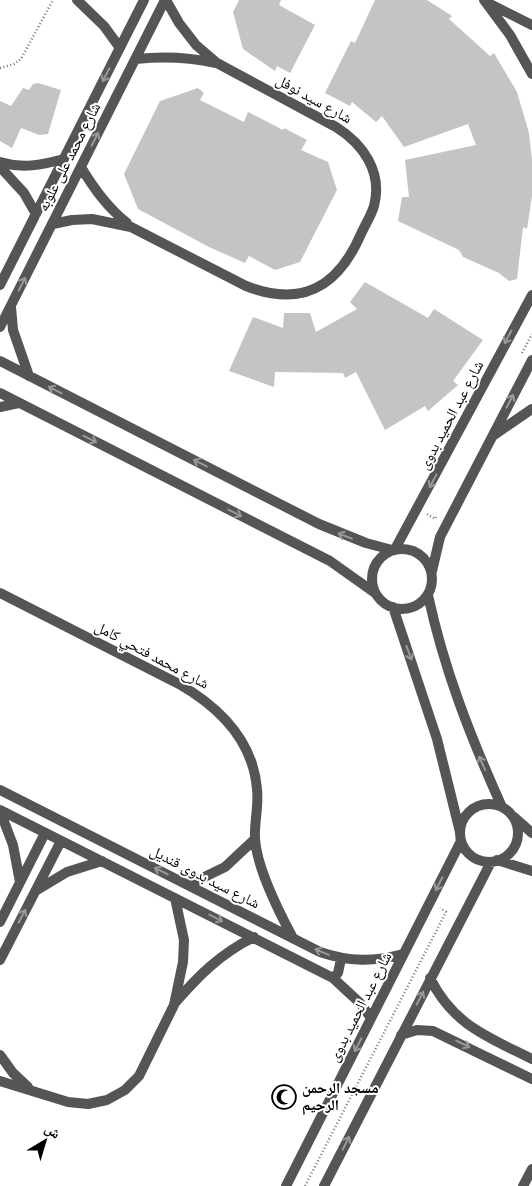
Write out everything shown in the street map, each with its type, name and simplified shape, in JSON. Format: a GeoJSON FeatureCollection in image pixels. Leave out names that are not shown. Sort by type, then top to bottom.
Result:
{"type":"FeatureCollection","features":[{"type":"Feature","properties":{"kind":"street"},"geometry":{"type":"LineString","coordinates":[[77,0],[104,26],[120,48]]}},
{"type":"Feature","properties":{"kind":"street","name":"شارع محمد على علوبه"},"geometry":{"type":"LineString","coordinates":[[0,284],[144,0]]}},
{"type":"Feature","properties":{"kind":"street","name":"شارع محمد على علوبه"},"geometry":{"type":"LineString","coordinates":[[0,327],[166,0]]}},
{"type":"Feature","properties":{"kind":"street","name":"شارع سيد نوفل"},"geometry":{"type":"LineString","coordinates":[[81,167],[94,190],[105,204],[131,227],[246,286],[265,293],[285,296],[305,293],[323,285],[339,273],[351,257],[374,207],[376,188],[373,169],[364,151],[352,137],[336,127],[217,63],[190,38],[166,0]]}},
{"type":"Feature","properties":{"kind":"street"},"geometry":{"type":"LineString","coordinates":[[483,0],[532,24]]}},
{"type":"Feature","properties":{"kind":"street"},"geometry":{"type":"LineString","coordinates":[[483,0],[510,35],[532,74]]}},
{"type":"Feature","properties":{"kind":"street","name":"شارع سيد نوفل"},"geometry":{"type":"LineString","coordinates":[[136,59],[172,56],[217,63]]}},
{"type":"Feature","properties":{"kind":"street"},"geometry":{"type":"LineString","coordinates":[[0,162],[14,166],[39,166],[64,159]]}},
{"type":"Feature","properties":{"kind":"street"},"geometry":{"type":"LineString","coordinates":[[0,167],[24,193],[36,214]]}},
{"type":"Feature","properties":{"kind":"street","name":"شارع سيد نوفل"},"geometry":{"type":"LineString","coordinates":[[53,224],[72,220],[92,219],[131,227]]}},
{"type":"Feature","properties":{"kind":"street","name":"شارع عبد الحميد بدوى"},"geometry":{"type":"LineString","coordinates":[[393,550],[532,295]]}},
{"type":"Feature","properties":{"kind":"street"},"geometry":{"type":"LineString","coordinates":[[11,306],[13,330],[29,376]]}},
{"type":"Feature","properties":{"kind":"street"},"geometry":{"type":"LineString","coordinates":[[502,807],[450,682],[437,638],[428,595],[433,580],[432,571],[440,537],[532,360]]}},
{"type":"Feature","properties":{"kind":"street"},"geometry":{"type":"LineString","coordinates":[[0,361],[319,524],[366,543],[393,550],[414,551],[422,556],[432,571]]}},
{"type":"Feature","properties":{"kind":"street"},"geometry":{"type":"LineString","coordinates":[[0,394],[330,561],[376,593]]}},
{"type":"Feature","properties":{"kind":"street"},"geometry":{"type":"LineString","coordinates":[[0,407],[19,403]]}},
{"type":"Feature","properties":{"kind":"street"},"geometry":{"type":"LineString","coordinates":[[491,437],[532,409]]}},
{"type":"Feature","properties":{"kind":"street"},"geometry":{"type":"LineString","coordinates":[[393,550],[384,554],[374,568],[372,585],[380,599],[392,607],[412,607],[428,595]]}},
{"type":"Feature","properties":{"kind":"street","name":"شارع محمد فتحي كامل"},"geometry":{"type":"LineString","coordinates":[[0,593],[203,697],[223,715],[239,737],[251,761],[257,788],[258,815],[255,839],[270,890],[293,938]]}},
{"type":"Feature","properties":{"kind":"street"},"geometry":{"type":"LineString","coordinates":[[392,607],[437,739],[465,850],[472,856],[532,871]]}},
{"type":"Feature","properties":{"kind":"street"},"geometry":{"type":"LineString","coordinates":[[3,792],[0,810],[14,845],[20,882]]}},
{"type":"Feature","properties":{"kind":"street","name":"شارع سيد بدوى قنديل"},"geometry":{"type":"LineString","coordinates":[[3,792],[293,938],[341,959],[363,961],[403,954]]}},
{"type":"Feature","properties":{"kind":"street"},"geometry":{"type":"LineString","coordinates":[[460,836],[467,814],[474,807],[493,804],[502,807],[532,833]]}},
{"type":"Feature","properties":{"kind":"street"},"geometry":{"type":"LineString","coordinates":[[0,810],[333,978],[360,1003],[371,1018]]}},
{"type":"Feature","properties":{"kind":"street"},"geometry":{"type":"LineString","coordinates":[[324,1186],[430,978],[494,861],[505,857],[516,842],[518,832],[511,814]]}},
{"type":"Feature","properties":{"kind":"street"},"geometry":{"type":"LineString","coordinates":[[0,922],[45,833]]}},
{"type":"Feature","properties":{"kind":"street","name":"شارع عبد الحميد بدوى"},"geometry":{"type":"LineString","coordinates":[[286,1186],[460,836]]}},
{"type":"Feature","properties":{"kind":"street"},"geometry":{"type":"LineString","coordinates":[[188,885],[225,866],[255,839]]}},
{"type":"Feature","properties":{"kind":"street"},"geometry":{"type":"LineString","coordinates":[[0,960],[61,841]]}},
{"type":"Feature","properties":{"kind":"street"},"geometry":{"type":"LineString","coordinates":[[36,890],[67,872],[102,861]]}},
{"type":"Feature","properties":{"kind":"street"},"geometry":{"type":"LineString","coordinates":[[174,1005],[183,962],[184,940],[175,898]]}},
{"type":"Feature","properties":{"kind":"street"},"geometry":{"type":"LineString","coordinates":[[0,1081],[31,1089],[68,1102],[88,1104],[107,1100],[125,1090],[139,1076],[174,1005],[201,973],[217,959],[254,937]]}},
{"type":"Feature","properties":{"kind":"street"},"geometry":{"type":"LineString","coordinates":[[333,978],[341,966],[341,959]]}},
{"type":"Feature","properties":{"kind":"street"},"geometry":{"type":"LineString","coordinates":[[430,978],[438,994],[460,1020],[475,1030],[532,1059]]}},
{"type":"Feature","properties":{"kind":"street"},"geometry":{"type":"LineString","coordinates":[[401,1035],[417,1030],[433,1030],[531,1080]]}},
{"type":"Feature","properties":{"kind":"street"},"geometry":{"type":"LineString","coordinates":[[0,1056],[13,1073],[31,1089]]}},
{"type":"Feature","properties":{"kind":"street"},"geometry":{"type":"LineString","coordinates":[[523,1186],[532,1169]]}},
{"type":"Feature","properties":{"kind":"path"},"geometry":{"type":"LineString","coordinates":[[0,68],[14,64],[21,59],[53,0]]}},
{"type":"Feature","properties":{"kind":"path"},"geometry":{"type":"LineString","coordinates":[[0,64],[4,66]]}},
{"type":"Feature","properties":{"kind":"path"},"geometry":{"type":"LineString","coordinates":[[519,359],[532,334]]}},
{"type":"Feature","properties":{"kind":"path"},"geometry":{"type":"LineString","coordinates":[[431,506],[426,514],[435,519],[440,510]]}},
{"type":"Feature","properties":{"kind":"path"},"geometry":{"type":"LineString","coordinates":[[305,1186],[446,912],[436,906]]}},
{"type":"Feature","properties":{"kind":"building"},"geometry":{"type":"Polygon","coordinates":[[[239,0],[281,0],[279,5],[315,25],[290,73],[277,66],[275,71],[243,49],[233,12],[239,0]]]}},
{"type":"Feature","properties":{"kind":"building"},"geometry":{"type":"Polygon","coordinates":[[[375,0],[427,0],[452,16],[449,19],[490,56],[494,53],[517,92],[529,133],[532,160],[532,196],[527,229],[523,227],[517,279],[509,281],[499,273],[463,257],[459,250],[398,221],[402,197],[409,197],[405,160],[476,145],[468,124],[404,147],[382,116],[376,122],[352,102],[350,106],[325,93],[351,41],[355,43],[375,0]]]}},
{"type":"Feature","properties":{"kind":"building"},"geometry":{"type":"Polygon","coordinates":[[[38,83],[61,90],[48,134],[39,135],[21,128],[12,148],[0,141],[0,101],[11,106],[23,88],[29,90],[33,84],[38,83]]]}},
{"type":"Feature","properties":{"kind":"building"},"geometry":{"type":"Polygon","coordinates":[[[198,88],[204,93],[200,100],[244,122],[248,112],[283,130],[284,128],[307,140],[301,150],[328,162],[337,190],[300,262],[275,270],[249,256],[245,263],[209,247],[138,209],[124,174],[160,101],[198,88]]]}},
{"type":"Feature","properties":{"kind":"building"},"geometry":{"type":"Polygon","coordinates":[[[365,282],[428,318],[434,309],[483,340],[453,381],[458,385],[428,411],[425,406],[385,430],[356,372],[345,378],[343,373],[275,372],[274,387],[229,371],[253,317],[283,328],[284,313],[310,313],[316,332],[357,309],[350,302],[365,282]]]}},
{"type":"Feature","properties":{"kind":"place","name":"مسجد الرحمن الرحيم"},"geometry":{"type":"Point","coordinates":[284,1097]}}]}
